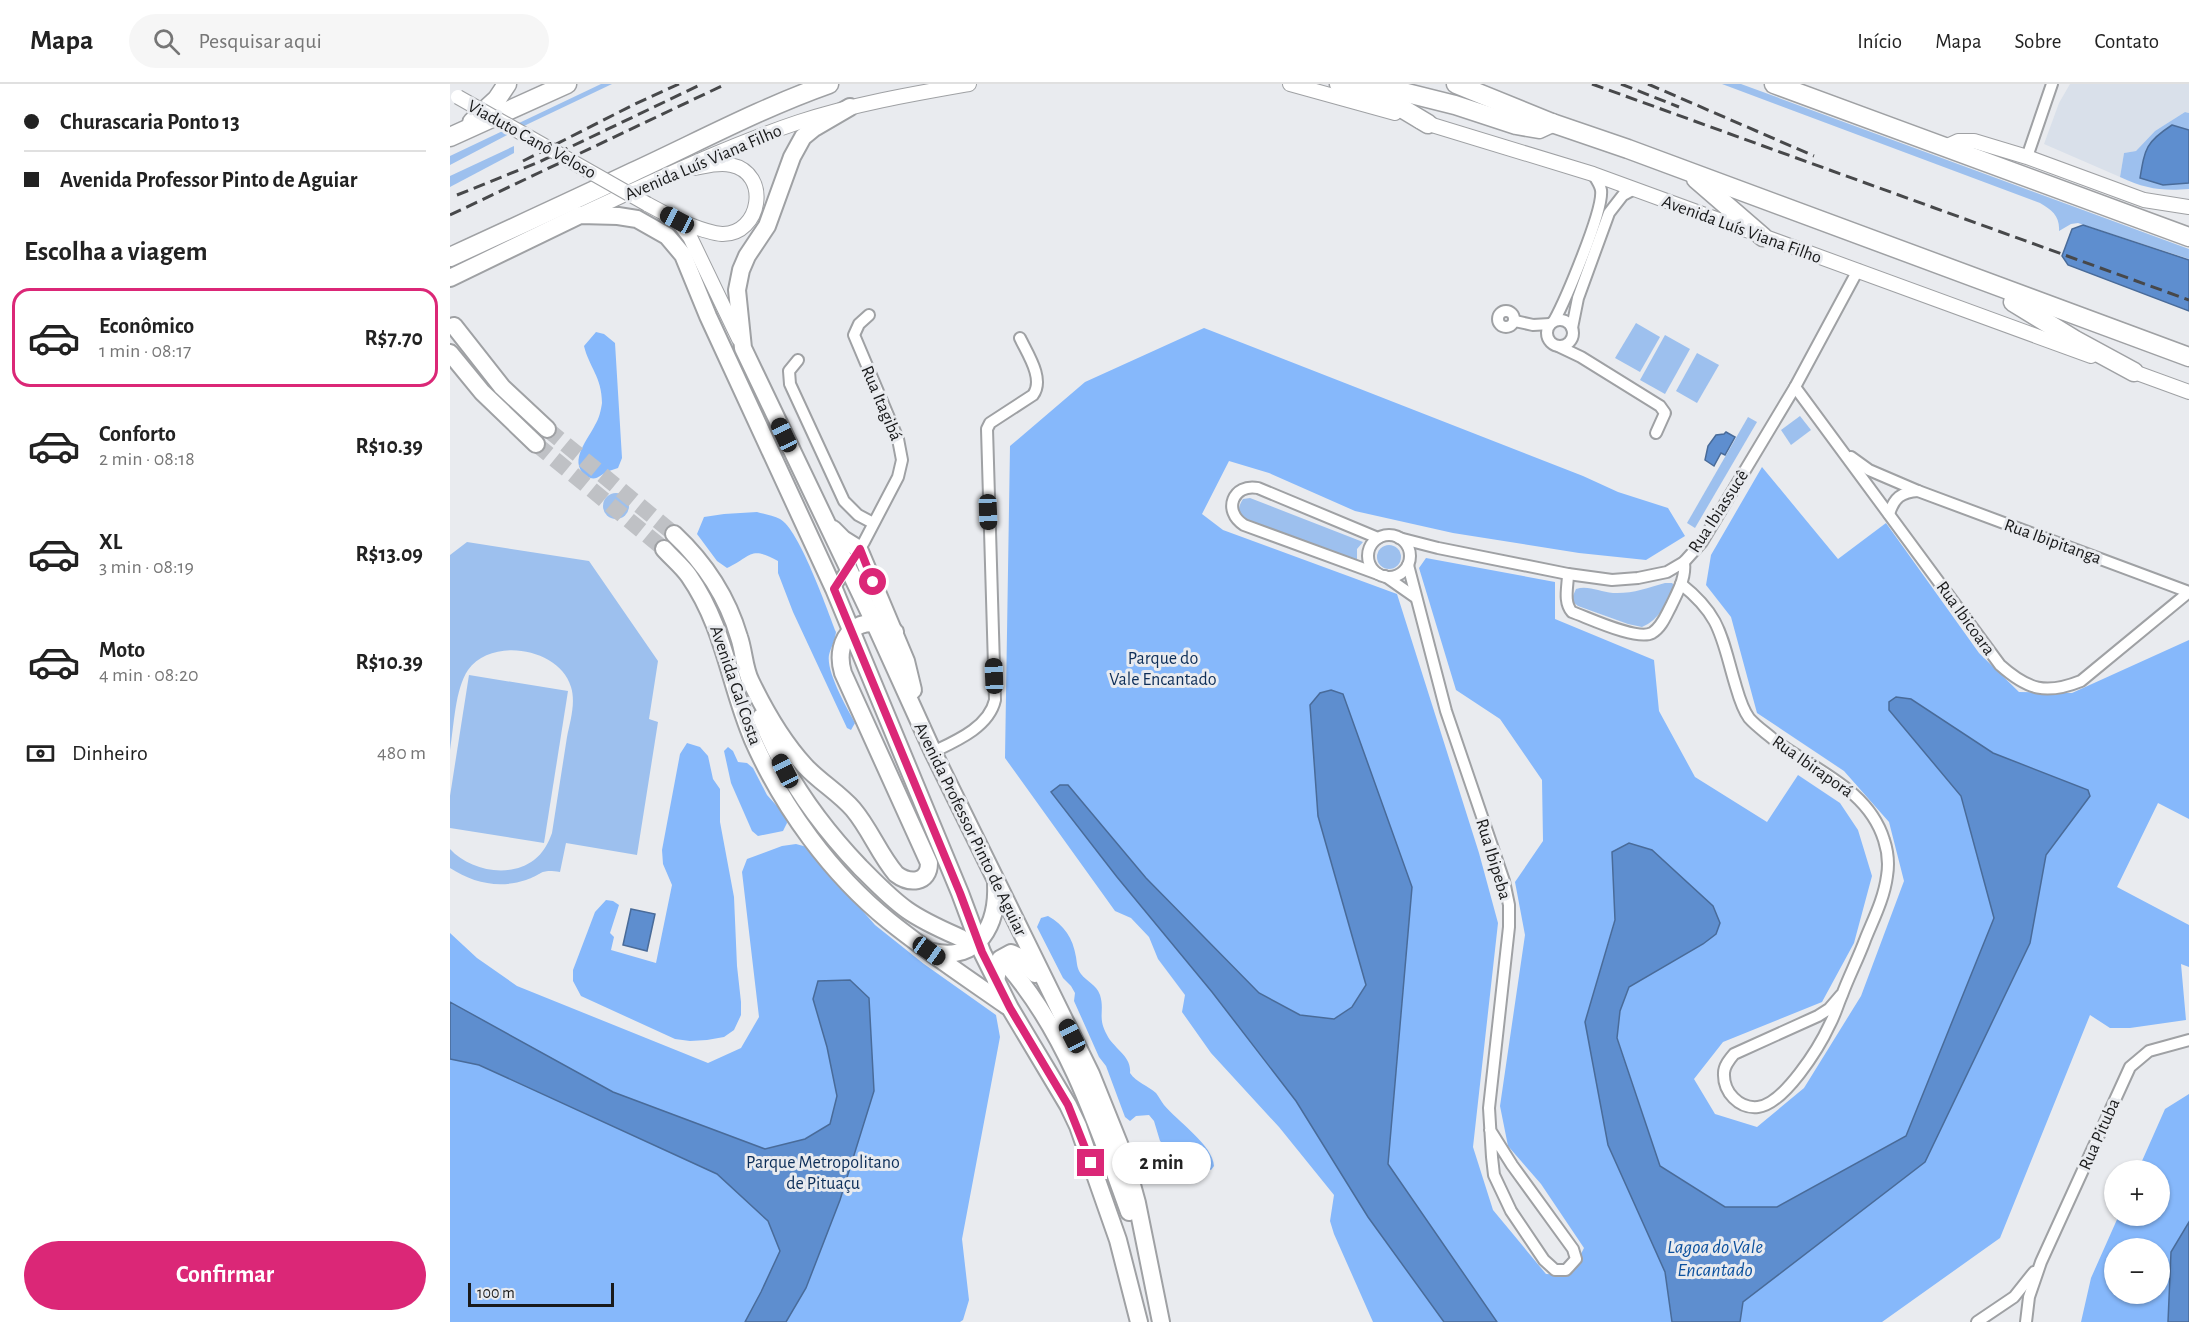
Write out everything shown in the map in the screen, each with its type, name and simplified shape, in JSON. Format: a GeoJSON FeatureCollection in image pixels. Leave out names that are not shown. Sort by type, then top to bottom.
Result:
{"type":"FeatureCollection","features":[{"type":"Feature","properties":{"kind":"highway"},"geometry":{"type":"LineString","coordinates":[[456,134],[497,99],[507,84]]}},
{"type":"Feature","properties":{"kind":"highway"},"geometry":{"type":"LineString","coordinates":[[456,134],[567,84]]}},
{"type":"Feature","properties":{"kind":"highway","name":"Avenida Luís Viana Filho"},"geometry":{"type":"LineString","coordinates":[[450,257],[748,116],[791,97],[829,84]]}},
{"type":"Feature","properties":{"kind":"highway"},"geometry":{"type":"LineString","coordinates":[[1339,84],[1398,106],[1428,124]]}},
{"type":"Feature","properties":{"kind":"highway"},"geometry":{"type":"LineString","coordinates":[[1371,84],[1455,105],[1516,125],[1539,129],[1552,123]]}},
{"type":"Feature","properties":{"kind":"highway","name":"Avenida Luís Viana Filho"},"geometry":{"type":"LineString","coordinates":[[1456,84],[1552,123],[2189,357]]}},
{"type":"Feature","properties":{"kind":"highway"},"geometry":{"type":"LineString","coordinates":[[1774,84],[2189,237]]}},
{"type":"Feature","properties":{"kind":"highway"},"geometry":{"type":"LineString","coordinates":[[1688,172],[1763,237]]}},
{"type":"Feature","properties":{"kind":"highway"},"geometry":{"type":"LineString","coordinates":[[1964,274],[2134,372]]}},
{"type":"Feature","properties":{"kind":"main road","name":"Avenida Luís Viana Filho"},"geometry":{"type":"LineString","coordinates":[[450,278],[579,214],[726,149],[800,122],[850,107],[969,84]]}},
{"type":"Feature","properties":{"kind":"main road","name":"Avenida Luís Viana Filho"},"geometry":{"type":"LineString","coordinates":[[1290,84],[1593,174],[2189,392]]}},
{"type":"Feature","properties":{"kind":"main road","name":"Viaduto Canô Veloso"},"geometry":{"type":"LineString","coordinates":[[454,94],[677,220],[690,237],[743,348]]}},
{"type":"Feature","properties":{"kind":"main road","name":"Avenida Professor Pinto de Aguiar"},"geometry":{"type":"LineString","coordinates":[[850,107],[803,137],[786,170],[774,209],[744,263],[737,290],[743,348],[874,622],[920,726],[1091,1074],[1114,1129],[1137,1203],[1161,1322]]}},
{"type":"Feature","properties":{"kind":"main road"},"geometry":{"type":"LineString","coordinates":[[1947,146],[1967,140],[2027,157],[2144,200],[2189,207]]}},
{"type":"Feature","properties":{"kind":"main road"},"geometry":{"type":"LineString","coordinates":[[675,172],[720,164],[732,165],[748,173],[756,184],[758,195],[754,214],[741,228],[732,232],[716,233],[677,220]]}},
{"type":"Feature","properties":{"kind":"main road","name":"Avenida Professor Pinto de Aguiar"},"geometry":{"type":"LineString","coordinates":[[579,214],[637,219],[667,236],[683,255],[708,316],[834,589],[960,893],[978,943],[1010,1008],[1068,1105],[1078,1126],[1118,1240],[1139,1322]]}},
{"type":"Feature","properties":{"kind":"main road"},"geometry":{"type":"LineString","coordinates":[[454,326],[502,387],[547,429]]}},
{"type":"Feature","properties":{"kind":"main road"},"geometry":{"type":"LineString","coordinates":[[450,353],[482,392],[536,444]]}},
{"type":"Feature","properties":{"kind":"main road"},"geometry":{"type":"LineString","coordinates":[[825,521],[843,539],[860,549],[906,661],[920,726]]}},
{"type":"Feature","properties":{"kind":"main road"},"geometry":{"type":"LineString","coordinates":[[674,534],[694,552],[726,602],[771,742],[785,771],[817,817],[842,848],[885,892],[908,911],[961,938]]}},
{"type":"Feature","properties":{"kind":"main road","name":"Avenida Gal Costa"},"geometry":{"type":"LineString","coordinates":[[664,549],[687,573],[714,620],[753,738],[794,816],[813,842],[858,892],[888,920],[1010,1008]]}},
{"type":"Feature","properties":{"kind":"main road"},"geometry":{"type":"LineString","coordinates":[[749,679],[781,735],[805,766],[851,807],[862,820],[891,868],[902,879],[914,882],[927,874],[929,863],[839,660],[845,638],[862,624],[874,622],[895,632]]}},
{"type":"Feature","properties":{"kind":"main road"},"geometry":{"type":"LineString","coordinates":[[929,951],[957,954],[974,948],[989,924],[996,892],[995,882]]}},
{"type":"Feature","properties":{"kind":"main road"},"geometry":{"type":"LineString","coordinates":[[960,893],[972,908],[981,914],[990,913],[993,909]]}},
{"type":"Feature","properties":{"kind":"main road"},"geometry":{"type":"LineString","coordinates":[[996,981],[1000,959],[1011,953],[1025,961],[1049,990]]}},
{"type":"Feature","properties":{"kind":"main road"},"geometry":{"type":"LineString","coordinates":[[1010,968],[1036,1000],[1082,1088],[1098,1124],[1149,1260]]}},
{"type":"Feature","properties":{"kind":"street"},"geometry":{"type":"LineString","coordinates":[[2027,157],[2052,84]]}},
{"type":"Feature","properties":{"kind":"street"},"geometry":{"type":"LineString","coordinates":[[1547,336],[1546,332],[1567,296],[1599,210],[1601,190],[1593,174]]}},
{"type":"Feature","properties":{"kind":"street"},"geometry":{"type":"LineString","coordinates":[[1560,347],[1568,344],[1578,298],[1609,213],[1623,195],[1634,189]]}},
{"type":"Feature","properties":{"kind":"street","name":"Rua Ibiassucê"},"geometry":{"type":"LineString","coordinates":[[1399,538],[1568,574],[1612,580],[1659,574],[1684,562],[1702,542],[1795,387],[1858,270]]}},
{"type":"Feature","properties":{"kind":"street","name":"Rua Itagibá"},"geometry":{"type":"LineString","coordinates":[[834,589],[860,549],[898,477],[902,460],[898,439],[854,335],[859,324],[869,315]]}},
{"type":"Feature","properties":{"kind":"street"},"geometry":{"type":"LineString","coordinates":[[1515,321],[1533,325],[1566,322],[1581,357]]}},
{"type":"Feature","properties":{"kind":"street"},"geometry":{"type":"LineString","coordinates":[[1533,325],[1547,336],[1552,344],[1581,357],[1663,409],[1664,418],[1656,434]]}},
{"type":"Feature","properties":{"kind":"street"},"geometry":{"type":"LineString","coordinates":[[933,753],[975,728],[987,717],[995,700],[986,441],[990,423],[1037,390],[1037,377],[1020,338]]}},
{"type":"Feature","properties":{"kind":"street"},"geometry":{"type":"LineString","coordinates":[[798,360],[789,371],[790,384],[844,501],[858,515],[873,523]]}},
{"type":"Feature","properties":{"kind":"street","name":"Rua Ibicoara"},"geometry":{"type":"LineString","coordinates":[[1795,387],[2000,665],[2013,676],[2037,688],[2057,689],[2080,681],[2189,592]]}},
{"type":"Feature","properties":{"kind":"street","name":"Rua Ibipitanga"},"geometry":{"type":"LineString","coordinates":[[1839,447],[1869,470],[1918,491],[2189,592]]}},
{"type":"Feature","properties":{"kind":"street"},"geometry":{"type":"LineString","coordinates":[[1378,538],[1258,488],[1246,488],[1238,492],[1232,500],[1231,507],[1234,517],[1244,525],[1382,575],[1399,574],[1407,565],[1409,552],[1399,538],[1384,535],[1378,538],[1370,547],[1368,559],[1370,565],[1382,575],[1415,597]]}},
{"type":"Feature","properties":{"kind":"street"},"geometry":{"type":"LineString","coordinates":[[1889,514],[1895,500],[1901,494],[1918,491]]}},
{"type":"Feature","properties":{"kind":"street","name":"Rua Ibiassucê"},"geometry":{"type":"LineString","coordinates":[[1409,552],[1422,548],[1438,548]]}},
{"type":"Feature","properties":{"kind":"street"},"geometry":{"type":"LineString","coordinates":[[1568,574],[1566,601],[1572,612],[1638,635],[1647,635],[1659,627],[1682,584],[1684,562]]}},
{"type":"Feature","properties":{"kind":"street","name":"Rua Ibipeba"},"geometry":{"type":"LineString","coordinates":[[1407,565],[1446,711],[1504,881],[1509,905],[1507,956],[1489,1108],[1490,1130],[1494,1175],[1510,1211],[1549,1266],[1555,1270],[1566,1270],[1576,1259],[1573,1249],[1512,1165],[1490,1130]]}},
{"type":"Feature","properties":{"kind":"street","name":"Rua Ibiraporá"},"geometry":{"type":"LineString","coordinates":[[1682,584],[1703,603],[1716,622],[1738,694],[1749,717],[1779,743],[1852,792],[1878,824],[1885,841],[1888,859],[1887,877],[1881,899],[1830,1026],[1818,1046],[1775,1100],[1764,1106],[1752,1108],[1743,1106],[1734,1100],[1725,1082],[1724,1072],[1727,1062],[1734,1054],[1818,1016],[1829,1009],[1841,995]]}},
{"type":"Feature","properties":{"kind":"street","name":"Rua Pituba"},"geometry":{"type":"LineString","coordinates":[[2026,1316],[2029,1297],[2041,1262],[2130,1067],[2149,1051],[2189,1040]]}},
{"type":"Feature","properties":{"kind":"street","name":"Rua Pituba"},"geometry":{"type":"LineString","coordinates":[[1977,1322],[2008,1302],[2020,1291],[2041,1262]]}},
{"type":"Feature","properties":{"kind":"street"},"geometry":{"type":"LineString","coordinates":[[2008,1302],[2019,1304],[2026,1316]]}},
{"type":"Feature","properties":{"kind":"shaded area"},"geometry":{"type":"Polygon","coordinates":[[[601,84],[612,84],[450,165],[450,156],[601,84]]]}},
{"type":"Feature","properties":{"kind":"shaded area"},"geometry":{"type":"Polygon","coordinates":[[[1722,84],[1741,84],[2189,249],[2189,259],[2078,223],[2059,231],[2058,221],[2054,214],[2040,203],[1722,84]]]}},
{"type":"Feature","properties":{"kind":"shaded area"},"geometry":{"type":"Polygon","coordinates":[[[2070,84],[2189,84],[2189,113],[2185,112],[2155,131],[2136,151],[2124,153],[2120,177],[2044,144],[2059,103],[2070,84]]]}},
{"type":"Feature","properties":{"kind":"shaded area"},"geometry":{"type":"Polygon","coordinates":[[[2185,112],[2189,113],[2189,189],[2154,188],[2120,177],[2124,153],[2136,151],[2155,131],[2185,112]]]}},
{"type":"Feature","properties":{"kind":"shaded area"},"geometry":{"type":"Polygon","coordinates":[[[514,146],[514,153],[450,187],[450,176],[514,146]]]}},
{"type":"Feature","properties":{"kind":"shaded area"},"geometry":{"type":"Polygon","coordinates":[[[1636,323],[1660,337],[1640,372],[1615,358],[1636,323]]]}},
{"type":"Feature","properties":{"kind":"shaded area"},"geometry":{"type":"Polygon","coordinates":[[[1665,335],[1690,349],[1665,394],[1640,380],[1665,335]]]}},
{"type":"Feature","properties":{"kind":"shaded area"},"geometry":{"type":"Polygon","coordinates":[[[1697,353],[1719,365],[1697,403],[1676,391],[1697,353]]]}},
{"type":"Feature","properties":{"kind":"shaded area"},"geometry":{"type":"Polygon","coordinates":[[[1800,416],[1811,430],[1791,445],[1781,430],[1800,416]]]}},
{"type":"Feature","properties":{"kind":"shaded area"},"geometry":{"type":"Polygon","coordinates":[[[1748,417],[1757,422],[1695,528],[1687,523],[1748,417]]]}},
{"type":"Feature","properties":{"kind":"shaded area"},"geometry":{"type":"Polygon","coordinates":[[[616,493],[625,497],[629,506],[625,515],[616,519],[607,515],[603,506],[607,497],[616,493]]]}},
{"type":"Feature","properties":{"kind":"shaded area"},"geometry":{"type":"Polygon","coordinates":[[[1250,498],[1363,542],[1357,549],[1357,561],[1244,522],[1239,508],[1243,499],[1250,498]]]}},
{"type":"Feature","properties":{"kind":"shaded area"},"geometry":{"type":"Polygon","coordinates":[[[467,542],[589,561],[658,661],[649,719],[658,722],[637,855],[566,843],[560,872],[545,872],[526,880],[506,884],[477,881],[450,868],[450,849],[468,862],[490,870],[524,866],[543,851],[552,833],[573,706],[571,687],[564,674],[554,664],[540,656],[525,652],[509,650],[493,653],[479,659],[468,670],[460,687],[450,750],[450,555],[467,542]]]}},
{"type":"Feature","properties":{"kind":"shaded area"},"geometry":{"type":"Polygon","coordinates":[[[1389,545],[1398,548],[1401,557],[1398,566],[1389,569],[1380,566],[1377,557],[1380,548],[1389,545]]]}},
{"type":"Feature","properties":{"kind":"shaded area"},"geometry":{"type":"Polygon","coordinates":[[[1672,583],[1675,586],[1669,598],[1658,615],[1642,627],[1578,606],[1572,598],[1576,589],[1581,588],[1627,593],[1672,583]]]}},
{"type":"Feature","properties":{"kind":"shaded area"},"geometry":{"type":"Polygon","coordinates":[[[469,675],[568,691],[544,843],[450,828],[450,796],[469,675]]]}},
{"type":"Feature","properties":{"kind":"green space","name":"Parque do Vale Encantado"},"geometry":{"type":"Polygon","coordinates":[[[1204,328],[1583,476],[1618,492],[1668,508],[1685,536],[1646,560],[1579,553],[1453,533],[1355,511],[1269,473],[1229,461],[1202,514],[1223,530],[1397,594],[1479,853],[1498,923],[1473,1147],[1493,1210],[1546,1274],[1570,1275],[1584,1248],[1541,1184],[1508,1146],[1500,1106],[1525,935],[1515,882],[1543,841],[1542,780],[1500,719],[1456,690],[1419,568],[1426,558],[1555,582],[1555,619],[1654,660],[1659,711],[1695,777],[1767,822],[1798,775],[1840,803],[1858,830],[1872,876],[1854,943],[1822,1002],[1723,1042],[1694,1079],[1715,1114],[1757,1127],[1804,1088],[1861,996],[1904,881],[1889,822],[1844,771],[1757,713],[1731,617],[1706,585],[1711,555],[1762,467],[1838,559],[1886,523],[1979,653],[2019,692],[2072,693],[2189,640],[2189,819],[2158,803],[2117,887],[2189,925],[2189,967],[2181,964],[2186,1020],[2130,1028],[2110,1028],[2090,1015],[2000,1238],[1882,1322],[1740,1322],[1743,1302],[1925,1162],[2030,943],[2046,855],[2090,796],[2087,790],[1993,753],[1911,699],[1889,710],[1961,796],[1994,918],[1906,1136],[1777,1207],[1725,1207],[1660,1166],[1617,1037],[1620,1011],[1629,987],[1703,944],[1612,852],[1615,919],[1585,1022],[1608,1145],[1665,1272],[1672,1322],[1497,1322],[1388,1164],[1412,887],[1318,816],[1366,985],[1352,1007],[1334,1019],[1300,1015],[1259,993],[1146,878],[1068,785],[1051,792],[1117,877],[1212,992],[1296,1101],[1368,1217],[1444,1322],[1373,1322],[1330,1221],[1334,1195],[1279,1127],[1211,1053],[1182,1012],[1185,995],[1158,959],[1149,937],[1131,918],[1115,911],[1005,758],[1010,446],[1085,382],[1204,328]]]}},
{"type":"Feature","properties":{"kind":"green space"},"geometry":{"type":"Polygon","coordinates":[[[596,332],[604,334],[615,343],[622,458],[618,468],[592,478],[580,469],[579,456],[598,420],[602,403],[598,379],[584,346],[596,332]]]}},
{"type":"Feature","properties":{"kind":"green space"},"geometry":{"type":"Polygon","coordinates":[[[757,512],[780,519],[787,526],[796,538],[812,571],[836,632],[829,662],[838,690],[855,723],[851,730],[847,728],[793,612],[778,573],[778,561],[756,553],[727,568],[717,561],[697,534],[704,517],[757,512]]]}},
{"type":"Feature","properties":{"kind":"green space"},"geometry":{"type":"Polygon","coordinates":[[[687,743],[700,747],[708,756],[713,779],[720,789],[720,822],[734,897],[741,1002],[741,1015],[734,1030],[724,1037],[690,1041],[675,1039],[581,996],[573,981],[573,970],[595,912],[606,900],[619,905],[610,933],[614,937],[611,950],[656,963],[672,885],[663,864],[662,850],[680,754],[687,743]]]}},
{"type":"Feature","properties":{"kind":"green space"},"geometry":{"type":"Polygon","coordinates":[[[728,747],[733,751],[738,762],[747,763],[753,768],[767,795],[786,816],[787,823],[783,831],[758,836],[752,831],[731,783],[724,751],[728,747]]]}},
{"type":"Feature","properties":{"kind":"green space","name":"Parque Metropolitano de Pituaçu"},"geometry":{"type":"Polygon","coordinates":[[[796,844],[807,847],[875,925],[924,964],[996,1015],[1000,1037],[962,1239],[969,1300],[963,1320],[960,1322],[450,1322],[450,933],[477,958],[517,986],[708,1063],[741,1048],[759,1017],[742,872],[747,859],[782,846],[796,844]]]}},
{"type":"Feature","properties":{"kind":"green space"},"geometry":{"type":"Polygon","coordinates":[[[1048,916],[1067,933],[1075,950],[1080,972],[1098,991],[1104,1029],[1128,1062],[1130,1073],[1156,1093],[1164,1105],[1208,1150],[1214,1166],[1211,1170],[1191,1159],[1185,1152],[1169,1149],[1160,1141],[1154,1121],[1149,1115],[1136,1116],[1130,1121],[1125,1117],[1106,1066],[1099,1057],[1074,1001],[1075,993],[1063,978],[1037,927],[1041,918],[1048,916]]]}},
{"type":"Feature","properties":{"kind":"green space"},"geometry":{"type":"Polygon","coordinates":[[[2189,1094],[2189,1222],[2171,1252],[2170,1275],[2170,1238],[2109,1238],[2114,1226],[2170,1226],[2170,1160],[2142,1160],[2165,1109],[2189,1094]]]}},
{"type":"Feature","properties":{"kind":"green space"},"geometry":{"type":"Polygon","coordinates":[[[2104,1249],[2104,1304],[2169,1304],[2168,1322],[2081,1322],[2091,1278],[2104,1249]]]}},
{"type":"Feature","properties":{"kind":"water"},"geometry":{"type":"Polygon","coordinates":[[[2172,125],[2189,130],[2189,183],[2163,185],[2140,178],[2143,159],[2148,147],[2157,136],[2172,125]]]}},
{"type":"Feature","properties":{"kind":"water"},"geometry":{"type":"Polygon","coordinates":[[[2083,225],[2189,260],[2189,311],[2068,265],[2062,256],[2072,229],[2083,225]]]}},
{"type":"Feature","properties":{"kind":"water"},"geometry":{"type":"Polygon","coordinates":[[[1726,432],[1735,437],[1725,455],[1721,453],[1714,466],[1705,460],[1708,446],[1716,435],[1726,432]]]}},
{"type":"Feature","properties":{"kind":"water"},"geometry":{"type":"Polygon","coordinates":[[[1331,690],[1343,694],[1412,887],[1388,1164],[1497,1322],[1444,1322],[1368,1217],[1296,1101],[1212,992],[1117,877],[1051,792],[1060,785],[1068,785],[1146,878],[1259,993],[1300,1015],[1334,1019],[1352,1007],[1366,985],[1318,816],[1310,705],[1320,693],[1331,690]]]}},
{"type":"Feature","properties":{"kind":"water","name":"Lagoa do Vale Encantado"},"geometry":{"type":"Polygon","coordinates":[[[1896,697],[1911,699],[1993,753],[2088,790],[2090,796],[2046,855],[2030,943],[1925,1162],[1743,1302],[1740,1322],[1672,1322],[1665,1272],[1608,1145],[1585,1022],[1615,920],[1612,852],[1629,843],[1652,850],[1713,906],[1720,923],[1716,934],[1703,944],[1629,987],[1620,1011],[1617,1038],[1660,1166],[1725,1207],[1777,1207],[1906,1136],[1994,918],[1961,796],[1889,710],[1889,702],[1896,697]]]}},
{"type":"Feature","properties":{"kind":"water"},"geometry":{"type":"Polygon","coordinates":[[[631,909],[655,914],[647,951],[623,945],[631,909]]]}},
{"type":"Feature","properties":{"kind":"water"},"geometry":{"type":"Polygon","coordinates":[[[850,980],[869,998],[874,1091],[840,1200],[806,1288],[786,1322],[745,1322],[780,1251],[768,1221],[717,1174],[479,1065],[450,1059],[450,1002],[613,1092],[765,1149],[805,1139],[830,1124],[837,1096],[827,1047],[813,999],[818,981],[850,980]]]}},
{"type":"Feature","properties":{"kind":"water"},"geometry":{"type":"Polygon","coordinates":[[[2189,1222],[2189,1322],[2168,1322],[2171,1252],[2189,1222]]]}},
{"type":"Feature","properties":{"kind":"tunnel"},"geometry":{"type":"LineString","coordinates":[[547,429],[674,534]]}},
{"type":"Feature","properties":{"kind":"tunnel"},"geometry":{"type":"LineString","coordinates":[[536,444],[664,549]]}},
{"type":"Feature","properties":{"kind":"railway"},"geometry":{"type":"LineString","coordinates":[[523,161],[679,84]]}},
{"type":"Feature","properties":{"kind":"railway"},"geometry":{"type":"LineString","coordinates":[[457,195],[539,162],[702,84]]}},
{"type":"Feature","properties":{"kind":"railway"},"geometry":{"type":"LineString","coordinates":[[450,215],[726,84]]}},
{"type":"Feature","properties":{"kind":"railway"},"geometry":{"type":"LineString","coordinates":[[1592,84],[2189,300]]}},
{"type":"Feature","properties":{"kind":"railway"},"geometry":{"type":"LineString","coordinates":[[1621,84],[1679,107]]}},
{"type":"Feature","properties":{"kind":"railway"},"geometry":{"type":"LineString","coordinates":[[1648,84],[1814,156]]}},
{"type":"Feature","properties":{"kind":"route"},"geometry":{"type":"LineString","coordinates":[[873,582],[860,549],[834,589],[960,893],[982,952],[1010,1008],[1068,1105],[1091,1163]]}}]}
